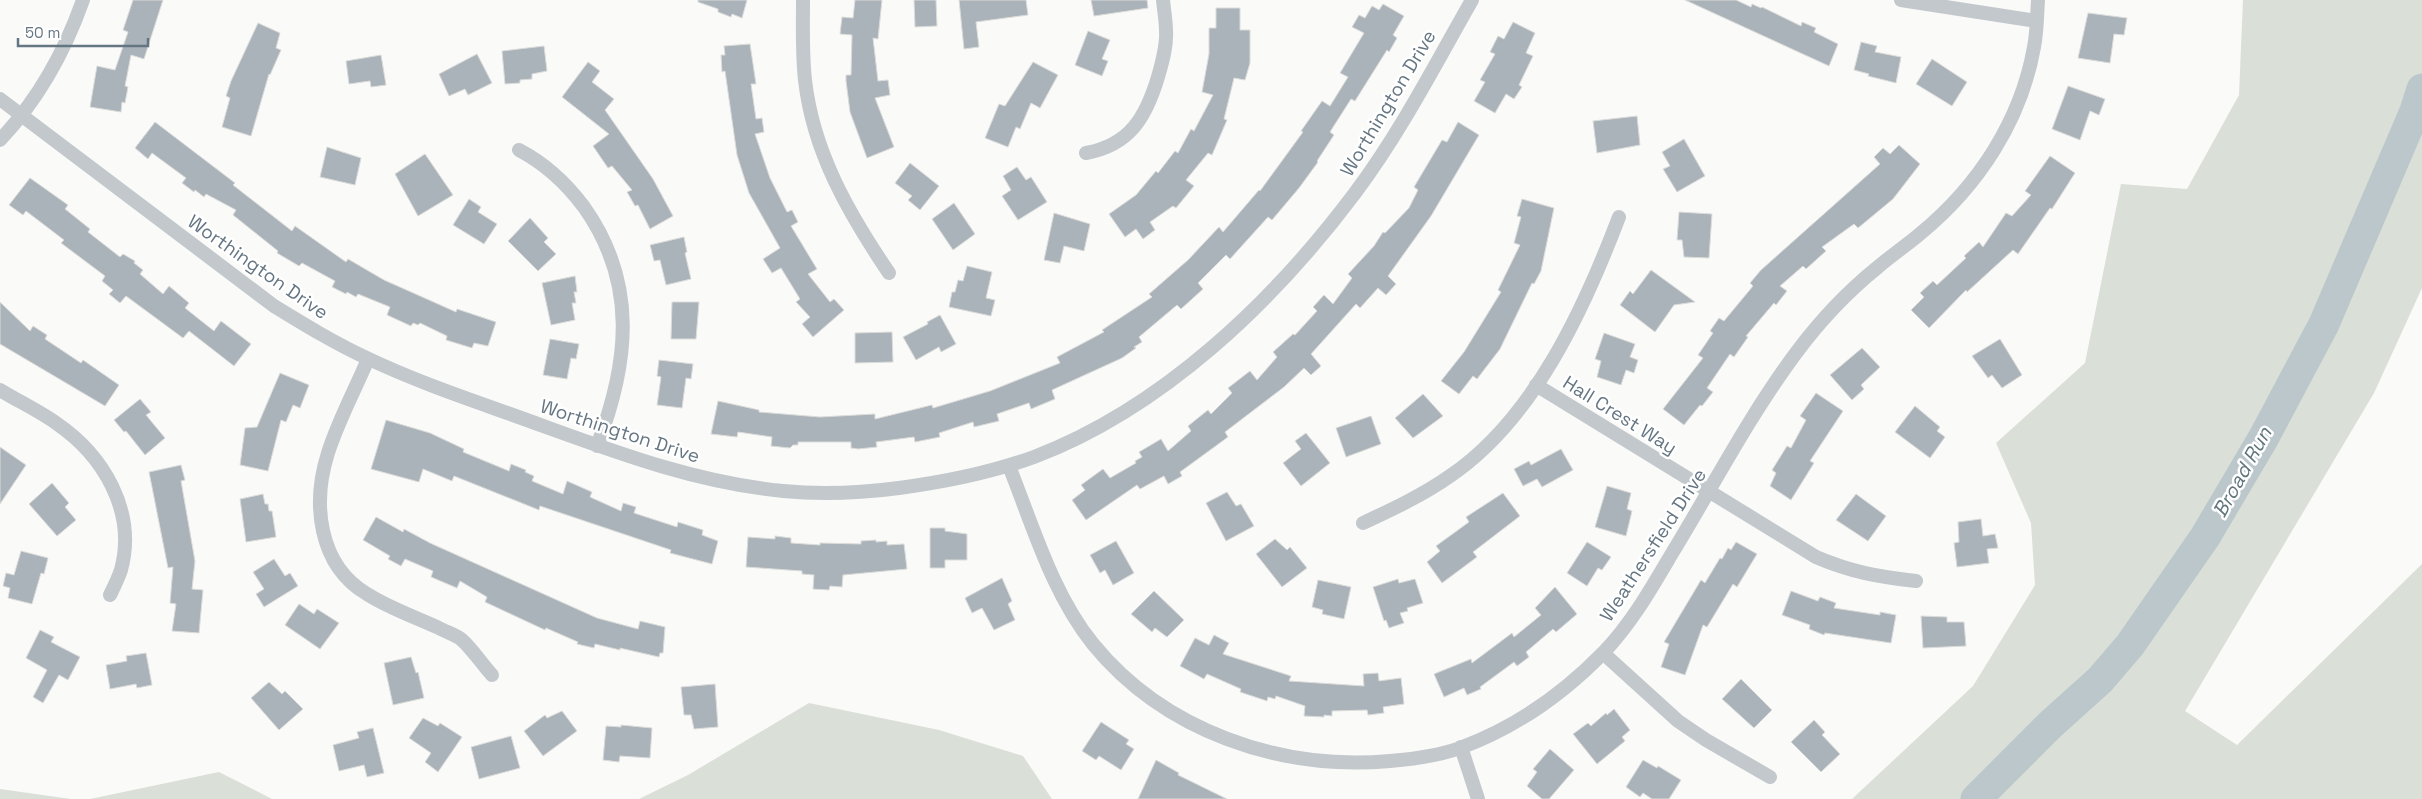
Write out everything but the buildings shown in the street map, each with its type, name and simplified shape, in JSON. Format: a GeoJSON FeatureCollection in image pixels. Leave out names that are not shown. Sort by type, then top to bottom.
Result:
{"type":"FeatureCollection","features":[{"type":"Feature","properties":{"kind":"street"},"geometry":{"type":"LineString","coordinates":[[0,140],[40,89],[61,53],[83,0]]}},
{"type":"Feature","properties":{"kind":"street"},"geometry":{"type":"LineString","coordinates":[[803,0],[805,82],[813,125],[825,160],[840,194],[866,239],[890,273]]}},
{"type":"Feature","properties":{"kind":"street"},"geometry":{"type":"LineString","coordinates":[[1086,153],[1104,150],[1117,143],[1131,131],[1143,116],[1153,94],[1162,64],[1167,33],[1163,0]]}},
{"type":"Feature","properties":{"kind":"street","name":"Worthington Drive"},"geometry":{"type":"LineString","coordinates":[[0,99],[274,306],[322,335],[368,359],[402,374],[644,463],[698,477],[750,487],[821,494],[865,492],[928,484],[1009,466],[1080,436],[1129,408],[1212,347],[1254,310],[1313,245],[1357,190],[1394,136],[1472,0]]}},
{"type":"Feature","properties":{"kind":"street"},"geometry":{"type":"LineString","coordinates":[[1901,0],[2036,21]]}},
{"type":"Feature","properties":{"kind":"street","name":"Weathersfield Drive"},"geometry":{"type":"LineString","coordinates":[[1009,466],[1055,581],[1071,613],[1092,642],[1116,669],[1142,692],[1167,709],[1202,728],[1238,743],[1276,755],[1307,760],[1372,763],[1405,760],[1461,747],[1502,729],[1535,710],[1578,678],[1603,653],[1638,609],[1771,389],[1819,325],[1864,279],[1941,215],[1978,174],[1998,145],[2014,114],[2030,64],[2038,0]]}},
{"type":"Feature","properties":{"kind":"street"},"geometry":{"type":"LineString","coordinates":[[519,150],[538,160],[574,194],[602,237],[616,270],[622,298],[624,323],[622,358],[610,413],[597,446]]}},
{"type":"Feature","properties":{"kind":"street"},"geometry":{"type":"LineString","coordinates":[[1363,523],[1421,495],[1459,470],[1480,452],[1510,419],[1536,385],[1586,297],[1619,217]]}},
{"type":"Feature","properties":{"kind":"street"},"geometry":{"type":"LineString","coordinates":[[368,359],[328,452],[322,478],[320,498],[327,548],[336,566],[351,584],[368,595],[461,639],[492,675]]}},
{"type":"Feature","properties":{"kind":"street","name":"Hall Crest Way"},"geometry":{"type":"LineString","coordinates":[[1536,385],[1816,558],[1842,569],[1869,576],[1916,581]]}},
{"type":"Feature","properties":{"kind":"street"},"geometry":{"type":"LineString","coordinates":[[0,390],[55,422],[76,438],[95,458],[110,480],[119,500],[124,522],[124,548],[121,570],[110,595]]}},
{"type":"Feature","properties":{"kind":"street"},"geometry":{"type":"LineString","coordinates":[[1603,653],[1678,721],[1770,777]]}},
{"type":"Feature","properties":{"kind":"street"},"geometry":{"type":"LineString","coordinates":[[1461,747],[1478,799]]}},
{"type":"Feature","properties":{"kind":"shaded area"},"geometry":{"type":"Polygon","coordinates":[[[2243,0],[2422,0],[2422,288],[2374,393],[2185,711],[2237,745],[2422,564],[2422,799],[1852,799],[1973,686],[2035,585],[2031,523],[1996,443],[2085,363],[2121,184],[2187,189],[2239,95],[2243,0]]]}},
{"type":"Feature","properties":{"kind":"shaded area"},"geometry":{"type":"Polygon","coordinates":[[[809,703],[939,730],[1023,756],[1052,799],[639,799],[688,775],[809,703]]]}},
{"type":"Feature","properties":{"kind":"shaded area"},"geometry":{"type":"Polygon","coordinates":[[[219,772],[272,799],[90,799],[219,772]]]}},
{"type":"Feature","properties":{"kind":"shaded area"},"geometry":{"type":"Polygon","coordinates":[[[0,789],[71,799],[0,799],[0,789]]]}},
{"type":"Feature","properties":{"kind":"waterway","name":"Broad Run"},"geometry":{"type":"LineString","coordinates":[[1976,799],[2050,725],[2100,680],[2130,645],[2205,537],[2264,437],[2324,324],[2415,111],[2422,89]]}}]}
